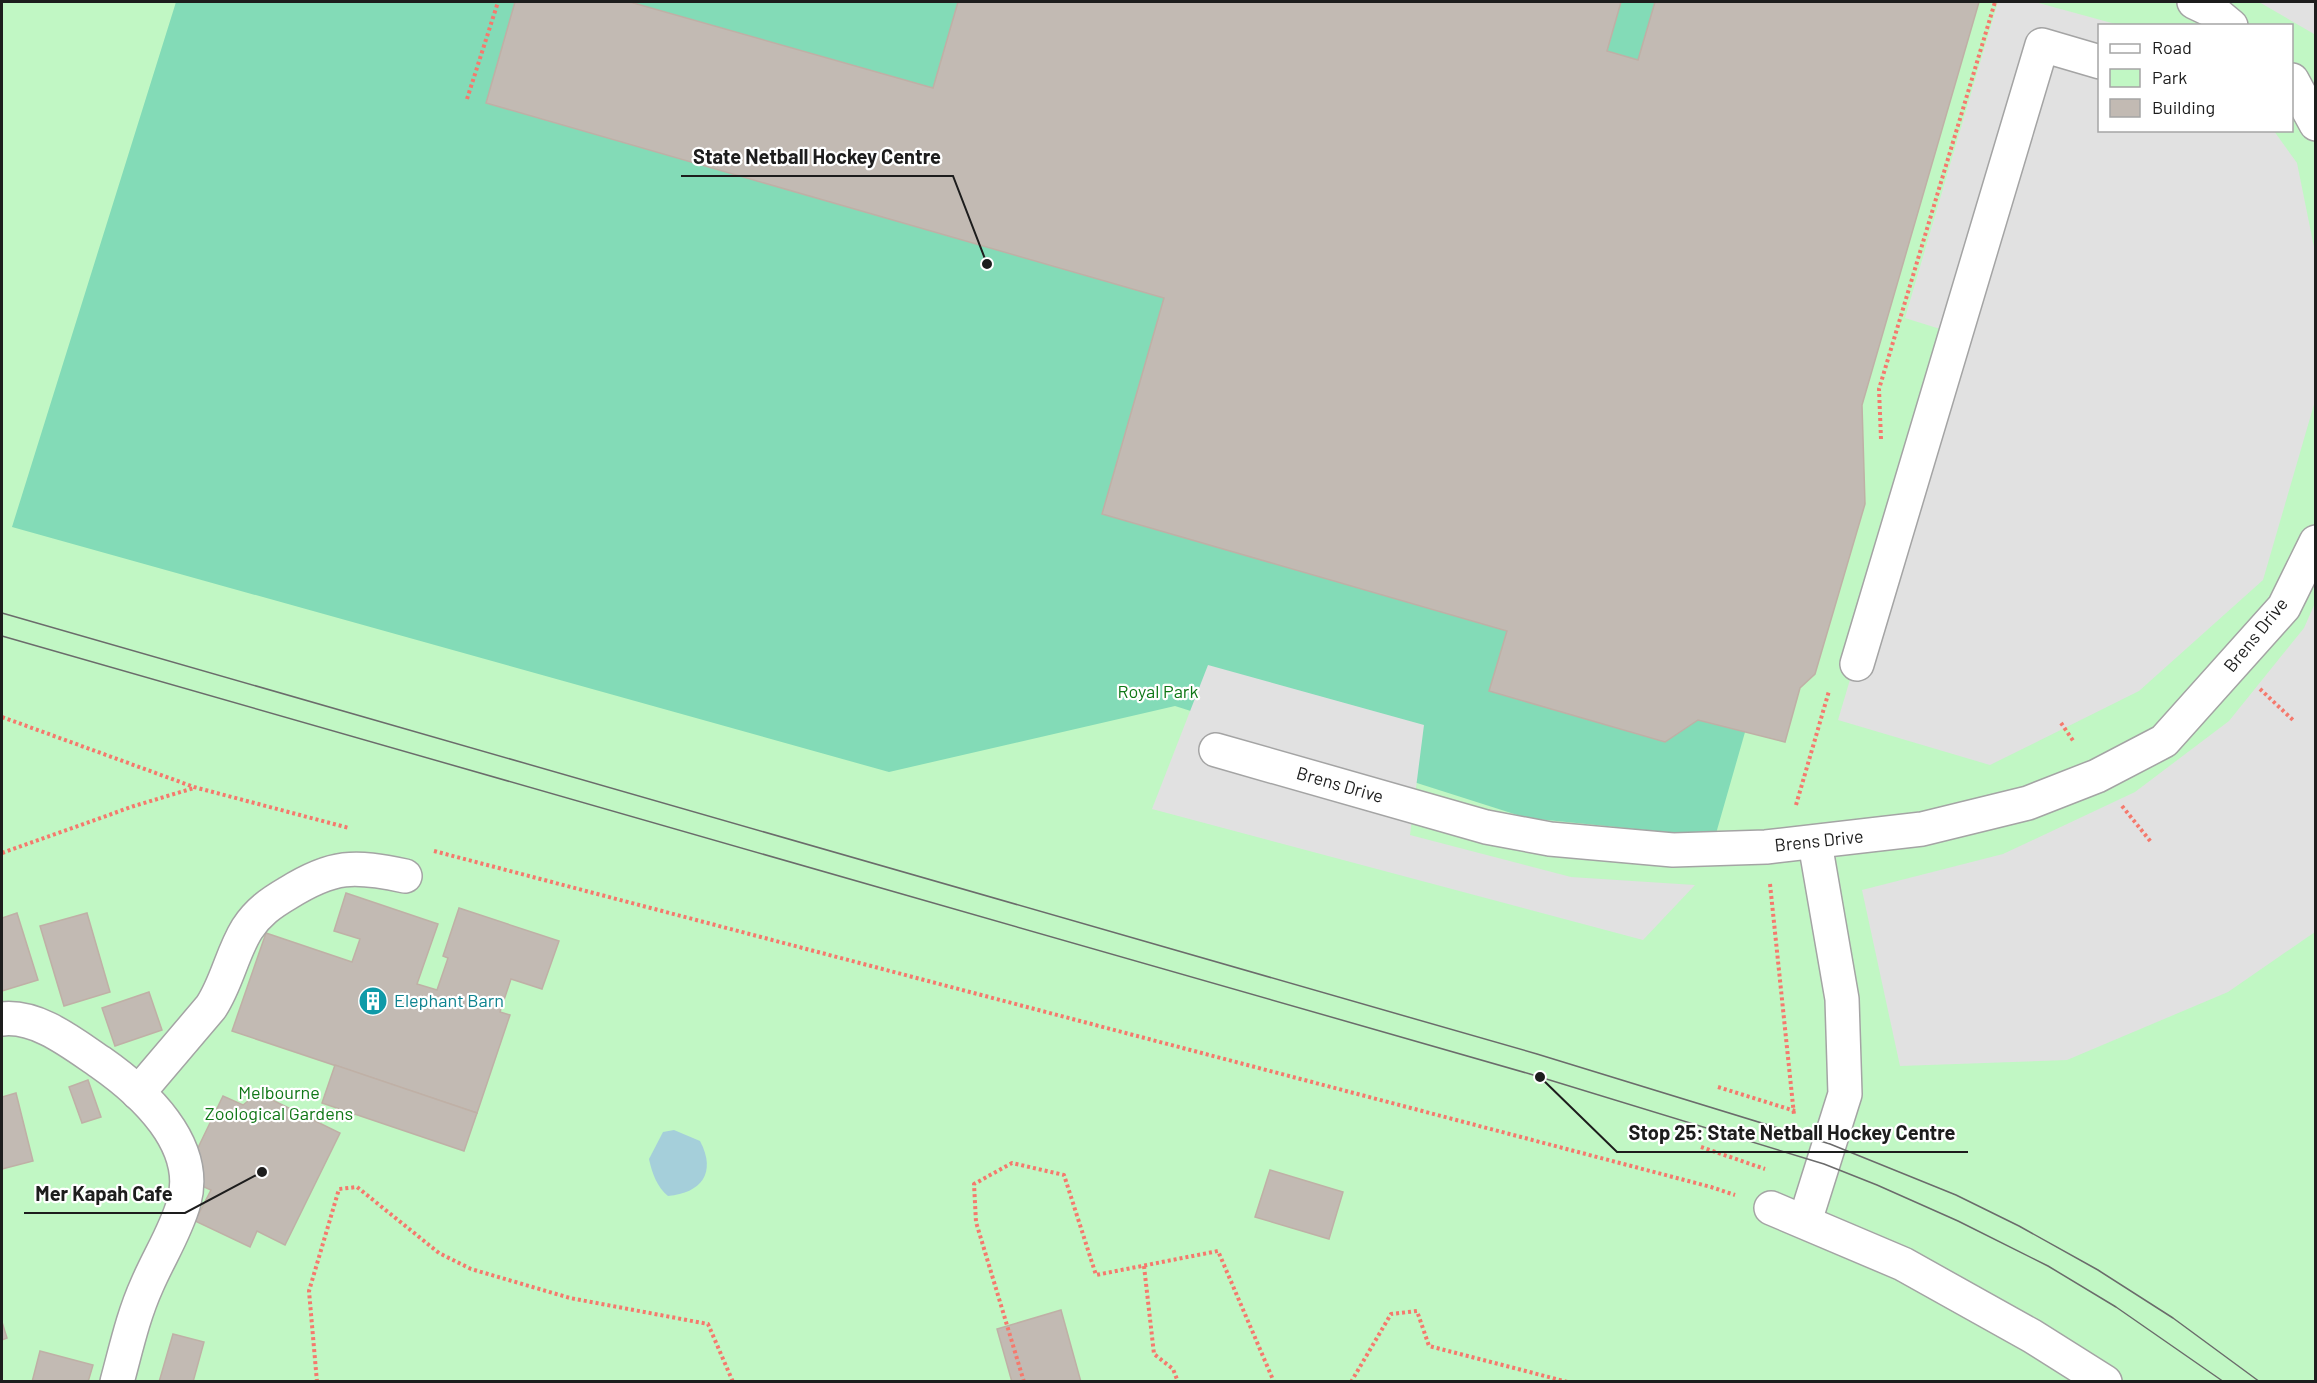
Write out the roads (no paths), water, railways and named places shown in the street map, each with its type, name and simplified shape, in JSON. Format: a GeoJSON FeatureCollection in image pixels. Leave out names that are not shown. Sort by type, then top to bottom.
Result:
{"type":"FeatureCollection","features":[{"type":"Feature","properties":{"kind":"street"},"geometry":{"type":"LineString","coordinates":[[2194,2],[2213,11],[2229,24]]}},
{"type":"Feature","properties":{"kind":"street"},"geometry":{"type":"LineString","coordinates":[[1857,664],[2042,45],[2098,61]]}},
{"type":"Feature","properties":{"kind":"street"},"geometry":{"type":"LineString","coordinates":[[2293,82],[2316,124]]}},
{"type":"Feature","properties":{"kind":"street"},"geometry":{"type":"LineString","coordinates":[[2293,117],[2316,124]]}},
{"type":"Feature","properties":{"kind":"street","name":"Brens Drive"},"geometry":{"type":"LineString","coordinates":[[1216,750],[1486,827],[1550,839],[1673,850],[1766,848],[1922,829],[2028,803],[2097,776],[2164,741],[2284,607],[2316,542]]}},
{"type":"Feature","properties":{"kind":"street"},"geometry":{"type":"LineString","coordinates":[[1806,1221],[1845,1094],[1842,999],[1815,843]]}},
{"type":"Feature","properties":{"kind":"street"},"geometry":{"type":"LineString","coordinates":[[138,1093],[211,1008],[220,993],[246,930],[268,904],[308,880],[327,872],[357,869],[405,876]]}},
{"type":"Feature","properties":{"kind":"street"},"geometry":{"type":"LineString","coordinates":[[2,1019],[13,1018],[31,1022],[110,1069],[154,1109],[174,1139],[185,1161],[188,1182],[184,1203],[147,1284],[117,1382]]}},
{"type":"Feature","properties":{"kind":"street"},"geometry":{"type":"LineString","coordinates":[[1771,1208],[1903,1264],[2032,1336],[2105,1382]]}},
{"type":"Feature","properties":{"kind":"water"},"geometry":{"type":"Polygon","coordinates":[[[674,1130],[700,1141],[707,1163],[703,1179],[697,1186],[689,1191],[668,1196],[655,1179],[649,1159],[663,1132],[674,1130]]]}},
{"type":"Feature","properties":{"kind":"tram line"},"geometry":{"type":"LineString","coordinates":[[2,613],[1537,1054],[1830,1144],[1956,1195],[2019,1226],[2098,1270],[2173,1318],[2260,1382]]}},
{"type":"Feature","properties":{"kind":"tram line"},"geometry":{"type":"LineString","coordinates":[[2,636],[1530,1074],[1824,1164],[1958,1221],[2048,1266],[2116,1307],[2224,1382]]}},
{"type":"Feature","properties":{"kind":"place","name":"State Netball Hockey Centre"},"geometry":{"type":"Point","coordinates":[987,264]}},
{"type":"Feature","properties":{"kind":"place","name":"Elephant Barn"},"geometry":{"type":"Point","coordinates":[373,1001]}},
{"type":"Feature","properties":{"kind":"place","name":"Stop 25: State Netball Hockey Centre"},"geometry":{"type":"Point","coordinates":[1540,1077]}},
{"type":"Feature","properties":{"kind":"place","name":"Mer Kapah Cafe"},"geometry":{"type":"Point","coordinates":[262,1172]}},
{"type":"Feature","properties":{"kind":"park label","name":"Royal Park"},"geometry":{"type":"Point","coordinates":[1158,692]}},
{"type":"Feature","properties":{"kind":"park label","name":"Melbourne Zoological Gardens"},"geometry":{"type":"Point","coordinates":[279,1103]}}]}
